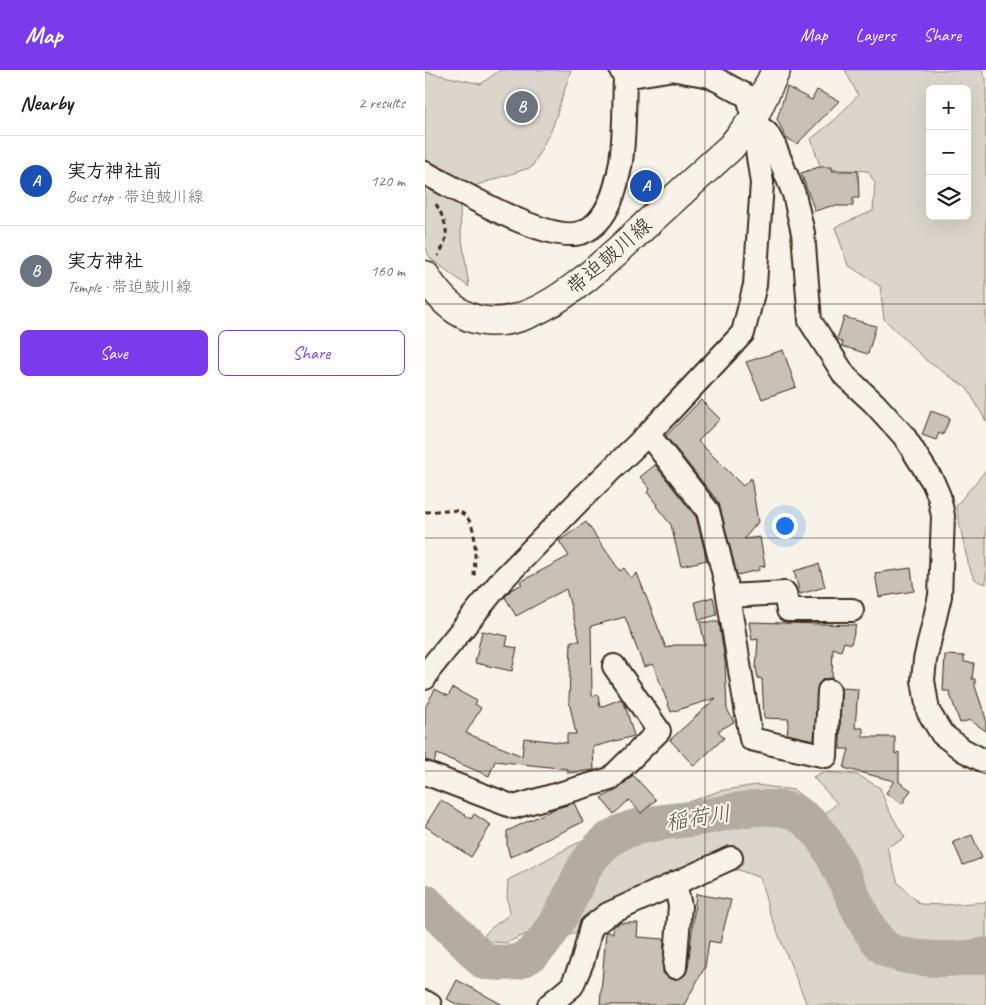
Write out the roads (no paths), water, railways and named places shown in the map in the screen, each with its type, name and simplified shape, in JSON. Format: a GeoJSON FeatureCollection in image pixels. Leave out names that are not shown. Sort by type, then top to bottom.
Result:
{"type":"FeatureCollection","features":[{"type":"Feature","properties":{"kind":"street"},"geometry":{"type":"LineString","coordinates":[[425,173],[533,227],[566,234],[583,232],[603,217],[613,194],[621,161],[623,73],[668,70]]}},
{"type":"Feature","properties":{"kind":"street"},"geometry":{"type":"LineString","coordinates":[[425,678],[429,670],[502,580],[648,434],[736,342],[746,325],[755,286],[762,183],[749,97],[710,76],[676,70]]}},
{"type":"Feature","properties":{"kind":"street","name":"帯迫皷川線"},"geometry":{"type":"LineString","coordinates":[[426,276],[434,291],[455,310],[485,321],[518,319],[541,309],[583,283],[731,146],[752,121],[776,70]]}},
{"type":"Feature","properties":{"kind":"street"},"geometry":{"type":"LineString","coordinates":[[752,121],[767,133],[775,146],[794,194],[803,234],[810,321],[845,376],[874,403],[904,436],[933,482],[939,496],[943,516],[940,596],[925,660],[923,680],[928,711],[942,734],[963,750],[986,762]]}},
{"type":"Feature","properties":{"kind":"street"},"geometry":{"type":"LineString","coordinates":[[648,434],[708,511],[727,596],[751,739],[826,756],[829,692]]}},
{"type":"Feature","properties":{"kind":"street"},"geometry":{"type":"LineString","coordinates":[[727,596],[785,593],[787,610],[852,610]]}},
{"type":"Feature","properties":{"kind":"street"},"geometry":{"type":"LineString","coordinates":[[425,773],[515,807],[609,779],[659,731],[614,666]]}},
{"type":"Feature","properties":{"kind":"street"},"geometry":{"type":"LineString","coordinates":[[549,1005],[572,986],[583,960],[591,927],[608,914],[731,858]]}},
{"type":"Feature","properties":{"kind":"street"},"geometry":{"type":"LineString","coordinates":[[675,883],[680,906],[675,967]]}},
{"type":"Feature","properties":{"kind":"street"},"geometry":{"type":"LineString","coordinates":[[425,1002],[430,1005]]}},
{"type":"Feature","properties":{"kind":"waterway","name":"稲荷川"},"geometry":{"type":"LineString","coordinates":[[425,902],[485,962],[515,962],[535,951],[543,942],[559,919],[587,863],[601,846],[616,835],[635,827],[656,823],[751,809],[783,809],[801,816],[816,830],[829,848],[860,912],[871,931],[883,946],[903,955],[917,958],[948,959],[986,955]]}},
{"type":"Feature","properties":{"kind":"place","name":"実方神社"},"geometry":{"type":"Point","coordinates":[522,107]}},
{"type":"Feature","properties":{"kind":"place","name":"実方神社前"},"geometry":{"type":"Point","coordinates":[646,186]}}]}
